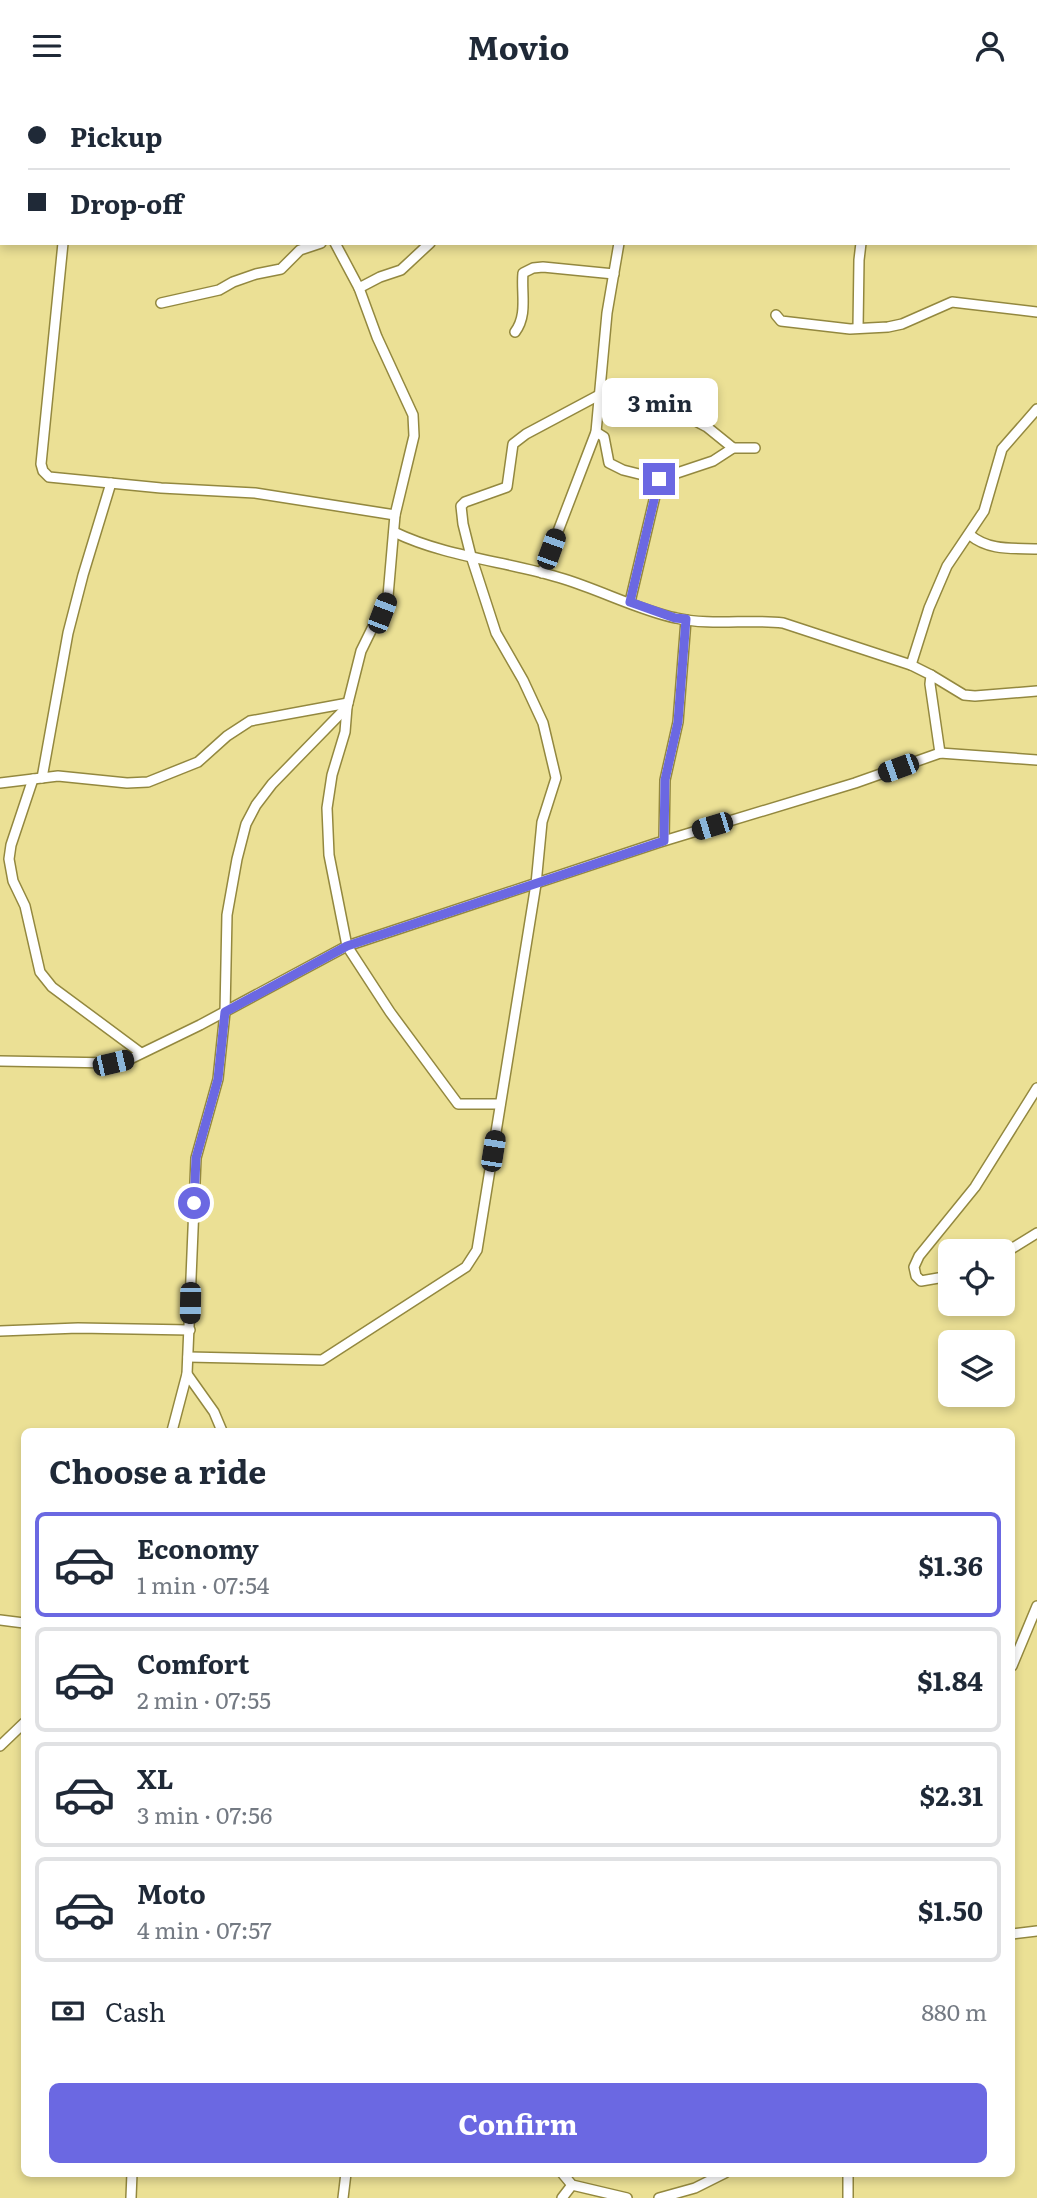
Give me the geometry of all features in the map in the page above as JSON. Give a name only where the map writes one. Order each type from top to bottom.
[{"type":"street","points":[[63,245],[41,464],[49,477],[255,493],[395,515]]},
{"type":"street","points":[[161,303],[212,292],[256,274],[281,269],[300,250],[315,245]]},
{"type":"street","points":[[336,245],[359,288],[377,337],[413,415],[414,436],[395,515],[388,596],[361,651],[347,705],[345,732],[332,775],[327,808],[329,855],[347,946],[397,1022],[458,1104],[500,1104]]},
{"type":"street","points":[[359,288],[401,270],[428,245]]},
{"type":"street","points":[[542,573],[596,432],[607,313],[619,245]]},
{"type":"street","points":[[858,328],[862,245]]},
{"type":"street","points":[[515,332],[524,316],[521,291],[523,273],[542,267],[614,274]]},
{"type":"street","points":[[776,315],[781,321],[858,328],[902,324],[952,302],[1037,312]]},
{"type":"street","points":[[188,1357],[322,1360],[466,1267],[477,1249],[536,884],[542,822],[556,772],[543,723],[523,680],[496,633],[471,557],[461,506],[465,502],[507,487],[513,444],[526,434],[601,394]]},
{"type":"street","points":[[911,665],[929,608],[947,566],[984,511],[1002,449],[1037,409]]},
{"type":"street","points":[[684,415],[707,427],[733,448]]},
{"type":"street","points":[[596,432],[604,437],[609,463],[623,470],[659,479],[713,461],[733,448],[755,449]]},
{"type":"street","points":[[630,602],[659,479]]},
{"type":"street","points":[[111,483],[68,633],[37,779],[11,845],[9,859],[13,881],[26,906],[40,972],[52,988],[141,1053]]},
{"type":"street","points":[[394,532],[429,547],[542,573],[675,618],[783,623],[911,665],[964,695],[1037,691]]},
{"type":"street","points":[[970,535],[980,544],[990,547],[1037,549]]},
{"type":"street","points":[[664,841],[665,780],[678,722],[686,619]]},
{"type":"street","points":[[932,675],[930,684],[940,753]]},
{"type":"street","points":[[0,783],[58,776],[127,783],[148,782],[198,762],[227,736],[250,721],[347,705]]},
{"type":"street","points":[[173,1428],[187,1374],[196,1158],[218,1079],[225,1012],[227,915],[237,859],[246,824],[256,805],[272,784],[347,705]]},
{"type":"street","points":[[0,1062],[113,1063],[141,1053],[225,1012],[347,946],[664,841],[855,783],[940,753],[1037,760]]},
{"type":"street","points":[[938,1278],[921,1281],[916,1276],[914,1267],[919,1256],[975,1187],[1037,1088]]},
{"type":"street","points":[[1015,1247],[1037,1233]]},
{"type":"street","points":[[0,1331],[78,1328],[190,1330]]},
{"type":"street","points":[[187,1374],[214,1412],[221,1428]]},
{"type":"street","points":[[1015,1659],[1037,1606]]},
{"type":"street","points":[[0,1620],[21,1623]]},
{"type":"street","points":[[0,1746],[21,1726]]},
{"type":"street","points":[[1015,1934],[1037,1931]]},
{"type":"street","points":[[131,2198],[132,2177]]},
{"type":"street","points":[[343,2198],[346,2177]]},
{"type":"street","points":[[565,2177],[572,2185],[627,2198]]},
{"type":"street","points":[[659,2198],[695,2188],[717,2177]]},
{"type":"street","points":[[848,2177],[848,2198]]},
{"type":"street","points":[[562,2198],[572,2185]]},
{"type":"route","points":[[194,1203],[196,1158],[218,1079],[225,1012],[347,946],[664,841],[663,799],[678,722],[686,619],[675,618],[630,602],[659,479]]}]
